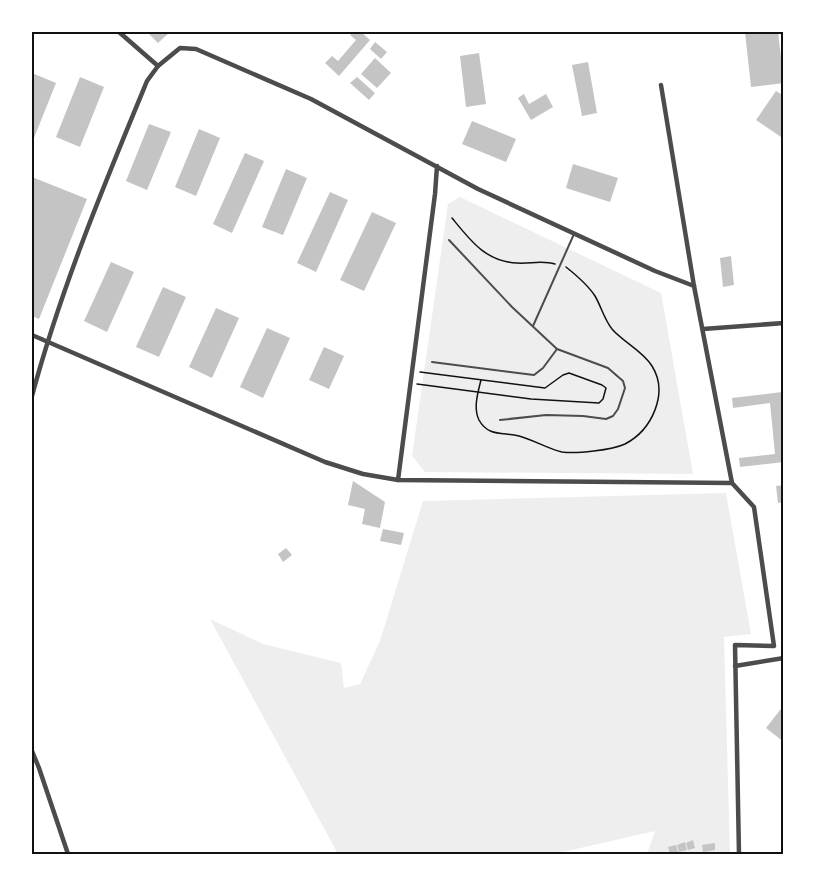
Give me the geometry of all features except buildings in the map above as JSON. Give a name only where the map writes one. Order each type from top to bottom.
[{"type":"street","points":[[119,32],[158,66]]},
{"type":"street","points":[[32,396],[46,342],[100,195],[147,81],[158,66],[180,48],[195,49],[311,99],[478,189],[655,271],[694,286]]},
{"type":"street","points":[[662,85],[694,286],[732,483],[754,507],[774,646],[735,645],[739,855]]},
{"type":"street","points":[[398,480],[437,166]]},
{"type":"street","points":[[703,329],[783,323]]},
{"type":"street","points":[[32,335],[325,462],[363,474],[398,480],[732,483]]},
{"type":"street","points":[[735,666],[783,658]]},
{"type":"street","points":[[32,751],[68,855]]},
{"type":"lane","points":[[533,326],[574,234]]},
{"type":"lane","points":[[449,240],[512,307],[557,349],[608,368],[623,381],[625,388],[618,409],[613,416],[599,419],[546,415],[500,420]]},
{"type":"lane","points":[[432,362],[534,375],[543,368],[557,349]]},
{"type":"path","points":[[411,382],[531,399],[599,402],[606,388],[569,373],[545,388],[412,371]]},
{"type":"shaded area","points":[[460,197],[661,293],[693,474],[425,472],[412,456],[448,204]]},
{"type":"shaded area","points":[[726,493],[751,634],[724,637],[730,854],[647,854],[655,831],[554,854],[338,854],[210,619],[263,644],[341,663],[344,688],[360,684],[380,641],[423,501]]}]
